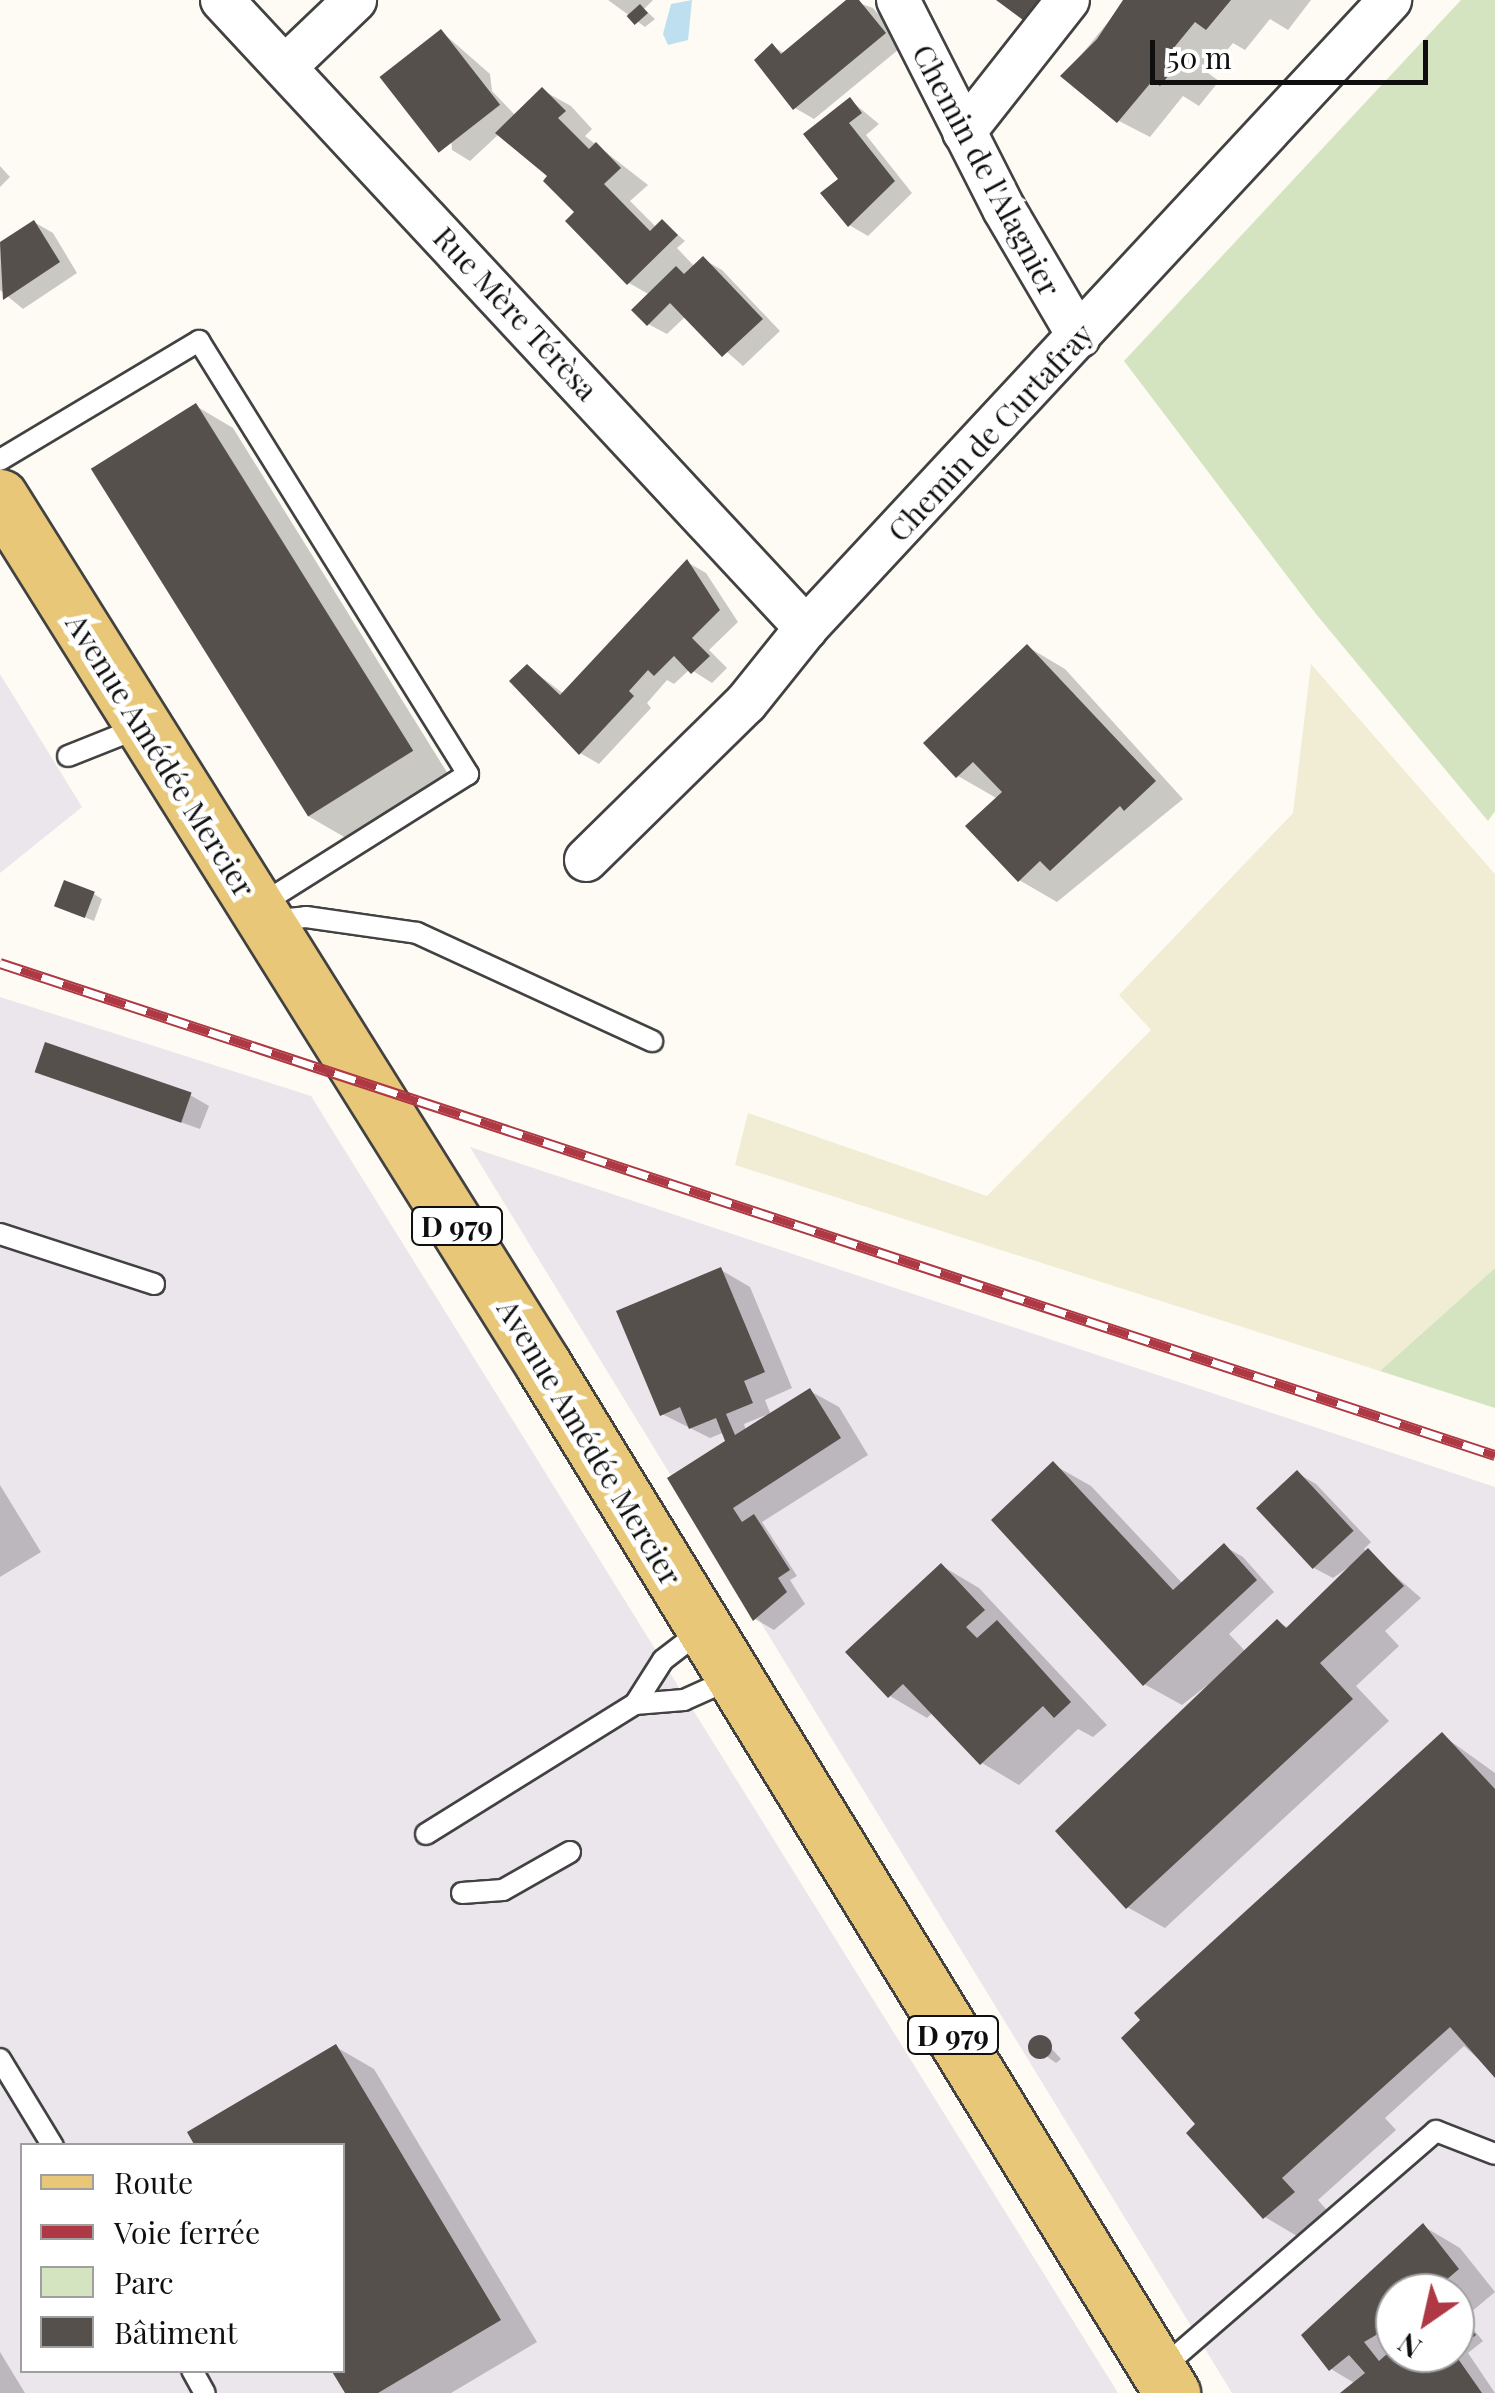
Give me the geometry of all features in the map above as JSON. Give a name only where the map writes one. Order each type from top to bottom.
[{"type":"main road","name":"Avenue Amédée Mercier","points":[[0,497],[704,1629],[1165,2382]]},
{"type":"street","name":"Rue Mère Térèsa","points":[[222,0],[806,628]]},
{"type":"street","points":[[285,67],[355,0]]},
{"type":"street","name":"Chemin de l'Alagnier","points":[[898,0],[964,132],[1079,338]]},
{"type":"street","points":[[964,132],[1068,0]]},
{"type":"street","name":"Chemin de Curtafray","points":[[586,860],[746,703],[806,628],[1390,0]]},
{"type":"lane","points":[[0,460],[199,341],[468,774],[261,914]]},
{"type":"lane","points":[[68,756],[143,726]]},
{"type":"lane","points":[[261,914],[417,933],[652,1042]]},
{"type":"lane","points":[[0,1234],[154,1284]]},
{"type":"lane","points":[[426,1834],[635,1704],[663,1660],[704,1629]]},
{"type":"lane","points":[[635,1704],[684,1700],[734,1678]]},
{"type":"lane","points":[[462,1892],[502,1890],[570,1852]]},
{"type":"lane","points":[[0,2059],[51,2143]]},
{"type":"lane","points":[[1165,2382],[1436,2131],[1495,2154]]},
{"type":"shaded area","points":[[1311,664],[1495,874],[1495,1268],[1380,1371],[735,1165],[748,1113],[987,1196],[1151,1030],[1119,995],[1293,813]]},
{"type":"shaded area","points":[[0,674],[82,807],[0,873]]},
{"type":"shaded area","points":[[0,997],[311,1096],[1118,2393],[0,2393]]},
{"type":"shaded area","points":[[470,1147],[1495,1487],[1495,2393],[1232,2393]]},
{"type":"green space","points":[[1461,0],[1495,0],[1495,811],[1488,821],[1316,614],[1124,361]]},
{"type":"green space","points":[[1495,1268],[1495,1408],[1380,1371]]},
{"type":"water","points":[[692,0],[688,40],[668,45],[663,34],[671,4]]},
{"type":"building","points":[[846,0],[859,0],[886,33],[793,110],[754,60],[772,43],[781,54]]},
{"type":"building","points":[[996,0],[1039,0],[1023,20]]},
{"type":"building","points":[[1123,0],[1231,0],[1206,30],[1195,22],[1172,50],[1183,58],[1160,86],[1153,80],[1117,123],[1060,76],[1097,39]]},
{"type":"building","points":[[640,4],[648,13],[635,25],[627,16]]},
{"type":"building","points":[[441,29],[500,105],[439,153],[380,77]]},
{"type":"building","points":[[542,87],[566,111],[558,118],[589,149],[596,142],[621,168],[604,184],[650,231],[662,219],[678,235],[627,285],[565,221],[574,212],[543,181],[547,176],[495,133]]},
{"type":"building","points":[[850,97],[862,113],[849,123],[895,181],[848,227],[820,193],[838,179],[803,134]]},
{"type":"building","points":[[34,220],[60,262],[3,300],[0,242]]},
{"type":"building","points":[[703,256],[763,319],[722,357],[670,303],[647,326],[631,310],[676,266],[684,274]]},
{"type":"building","points":[[196,403],[413,751],[308,816],[91,469]]},
{"type":"building","points":[[687,559],[720,610],[692,638],[710,656],[691,674],[674,656],[654,676],[648,670],[629,691],[634,696],[579,755],[509,681],[527,664],[560,695]]},
{"type":"building","points":[[1027,644],[1156,781],[1124,811],[1120,806],[1050,871],[1040,861],[1018,882],[965,826],[1002,792],[973,762],[956,778],[923,743]]},
{"type":"building","points":[[64,880],[95,892],[85,918],[54,906]]},
{"type":"building","points":[[45,1042],[192,1092],[181,1123],[35,1072]]},
{"type":"building","points":[[721,1267],[765,1372],[744,1381],[753,1403],[726,1414],[735,1435],[810,1388],[841,1438],[733,1508],[742,1522],[754,1514],[790,1570],[778,1578],[787,1592],[753,1621],[667,1478],[725,1441],[716,1418],[689,1429],[680,1407],[660,1416],[616,1311]]},
{"type":"building","points":[[1053,1461],[1173,1590],[1224,1543],[1257,1580],[1143,1686],[991,1520]]},
{"type":"building","points":[[1297,1470],[1354,1531],[1313,1569],[1256,1508]]},
{"type":"building","points":[[1368,1548],[1404,1586],[1320,1663],[1353,1699],[1126,1909],[1055,1831],[1277,1619],[1286,1628]]},
{"type":"building","points":[[941,1563],[985,1610],[966,1627],[977,1638],[997,1620],[1071,1702],[1054,1718],[1043,1706],[980,1765],[903,1684],[888,1698],[845,1652]]},
{"type":"building","points":[[1442,1732],[1495,1789],[1495,2078],[1450,2027],[1282,2178],[1295,2192],[1263,2219],[1186,2133],[1195,2124],[1121,2038],[1140,2020],[1134,2013]]},
{"type":"building","points":[[1040,2035],[1052,2047],[1040,2059],[1028,2047]]},
{"type":"building","points":[[336,2044],[501,2320],[378,2393],[345,2393],[333,2373],[345,2373],[345,2143],[193,2143],[187,2132]]},
{"type":"building","points":[[1423,2223],[1459,2269],[1454,2273],[1375,2273],[1375,2336],[1364,2342],[1375,2356],[1375,2373],[1468,2373],[1482,2393],[1340,2393],[1365,2373],[1349,2355],[1329,2371],[1301,2335]]},
{"type":"railway","points":[[0,963],[1495,1455]]}]
